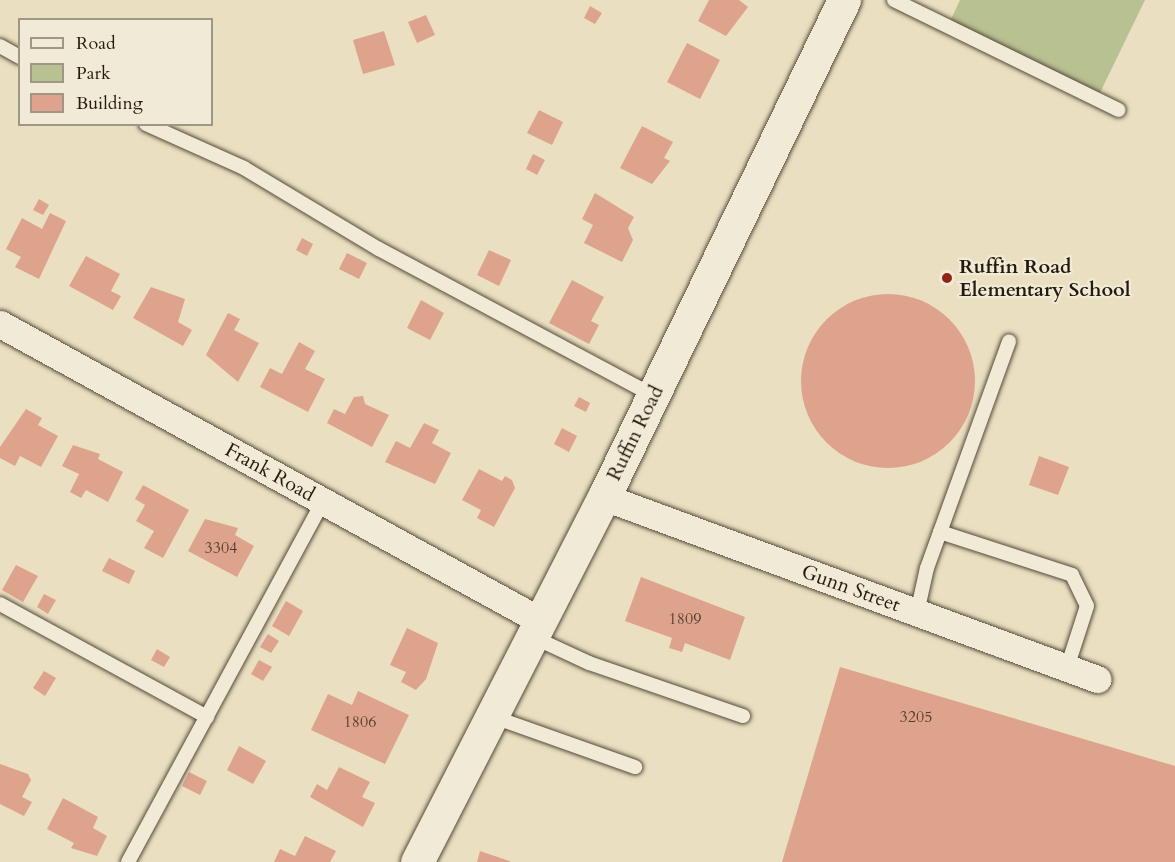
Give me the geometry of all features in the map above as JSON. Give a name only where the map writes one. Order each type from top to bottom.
[{"type":"street","name":"Ruffin Road","points":[[417,862],[604,497],[844,0]]},
{"type":"street","name":"Frank Road","points":[[0,324],[323,501],[535,628]]},
{"type":"street","name":"Gunn Street","points":[[604,497],[1097,679]]},
{"type":"lane","points":[[894,0],[1119,110]]},
{"type":"lane","points":[[0,46],[18,56]]},
{"type":"lane","points":[[150,126],[244,168],[379,249],[653,395]]},
{"type":"lane","points":[[917,613],[940,532],[1009,341]]},
{"type":"lane","points":[[128,862],[323,501]]},
{"type":"lane","points":[[940,532],[1072,575],[1087,606],[1067,668]]},
{"type":"lane","points":[[0,604],[207,717]]},
{"type":"lane","points":[[535,628],[589,663],[743,716]]},
{"type":"lane","points":[[491,716],[635,767]]},
{"type":"green space","points":[[960,0],[1145,0],[1095,103],[945,32]]},
{"type":"building","points":[[709,0],[739,0],[748,7],[726,36],[698,21]]},
{"type":"building","points":[[590,6],[602,13],[595,24],[584,18]]},
{"type":"building","points":[[426,15],[435,35],[417,43],[408,22]]},
{"type":"building","points":[[384,31],[395,65],[363,74],[353,40]]},
{"type":"building","points":[[687,43],[720,60],[700,99],[667,82]]},
{"type":"building","points":[[539,110],[563,122],[552,145],[527,133]]},
{"type":"building","points":[[642,126],[673,142],[664,158],[670,161],[652,184],[620,168]]},
{"type":"building","points":[[533,154],[545,160],[537,175],[526,169]]},
{"type":"building","points":[[595,193],[634,217],[628,228],[633,240],[622,262],[584,243],[593,225],[582,219]]},
{"type":"building","points":[[39,199],[49,205],[43,215],[33,210]]},
{"type":"building","points":[[50,213],[66,221],[39,279],[15,267],[21,257],[6,249],[22,218],[42,229]]},
{"type":"building","points":[[302,238],[313,244],[307,256],[296,250]]},
{"type":"building","points":[[489,250],[511,260],[499,286],[477,275]]},
{"type":"building","points":[[347,253],[367,263],[359,279],[339,269]]},
{"type":"building","points":[[86,256],[120,274],[111,291],[121,296],[113,310],[69,286]]},
{"type":"building","points":[[572,280],[604,297],[591,321],[599,325],[589,344],[549,323]]},
{"type":"building","points":[[151,287],[185,299],[178,322],[192,330],[183,346],[133,318]]},
{"type":"building","points":[[888,294],[905,295],[921,300],[950,319],[969,348],[974,364],[974,398],[969,414],[950,443],[921,462],[905,467],[888,468],[871,467],[855,462],[826,443],[807,414],[802,398],[801,381],[802,364],[807,348],[826,319],[855,300],[871,295]]},
{"type":"building","points":[[421,300],[444,313],[430,340],[407,328]]},
{"type":"building","points":[[228,313],[240,319],[234,330],[259,343],[238,382],[206,355]]},
{"type":"building","points":[[299,342],[315,351],[305,369],[325,379],[308,412],[260,387],[270,368],[282,374]]},
{"type":"building","points":[[363,396],[365,404],[389,415],[372,447],[327,423],[334,409],[345,414],[354,397]]},
{"type":"building","points":[[579,397],[590,403],[586,412],[574,406]]},
{"type":"building","points":[[26,409],[42,418],[38,425],[58,436],[41,467],[20,456],[15,466],[0,458],[0,447]]},
{"type":"building","points":[[424,423],[439,430],[432,443],[451,453],[435,484],[385,462],[396,441],[410,448]]},
{"type":"building","points":[[562,428],[577,436],[569,452],[554,444]]},
{"type":"building","points":[[73,445],[100,454],[98,459],[123,472],[108,502],[86,490],[81,498],[70,492],[79,474],[62,466]]},
{"type":"building","points":[[1039,456],[1069,467],[1058,495],[1029,485]]},
{"type":"building","points":[[479,469],[502,481],[505,476],[512,480],[515,488],[494,527],[477,518],[481,510],[462,500]]},
{"type":"building","points":[[143,485],[189,510],[163,558],[144,548],[154,531],[136,521],[145,505],[135,499]]},
{"type":"building","points":[[205,519],[238,528],[235,535],[254,546],[237,577],[188,551]]},
{"type":"building","points":[[109,558],[135,571],[129,584],[102,571]]},
{"type":"building","points":[[16,565],[38,576],[23,602],[2,590]]},
{"type":"building","points":[[641,577],[745,617],[730,660],[685,643],[682,652],[669,648],[672,638],[625,621]]},
{"type":"building","points":[[44,594],[56,600],[48,614],[37,607]]},
{"type":"building","points":[[286,601],[303,611],[289,636],[272,626]]},
{"type":"building","points":[[407,628],[438,643],[426,679],[416,690],[401,682],[406,672],[390,665]]},
{"type":"building","points":[[268,634],[279,641],[271,653],[260,647]]},
{"type":"building","points":[[157,649],[170,657],[164,667],[151,660]]},
{"type":"building","points":[[259,660],[272,667],[263,681],[251,674]]},
{"type":"building","points":[[840,667],[1175,766],[1175,862],[782,862]]},
{"type":"building","points":[[44,671],[56,678],[45,696],[33,688]]},
{"type":"building","points":[[358,691],[409,715],[385,764],[311,730],[328,694],[352,705]]},
{"type":"building","points":[[239,746],[266,761],[253,784],[227,770]]},
{"type":"building","points":[[0,764],[28,774],[31,780],[22,797],[32,802],[24,816],[0,804]]},
{"type":"building","points":[[339,767],[370,782],[362,797],[375,803],[363,827],[310,797],[317,784],[327,790]]},
{"type":"building","points":[[189,772],[207,781],[200,795],[182,786]]},
{"type":"building","points":[[63,798],[98,817],[93,828],[107,836],[97,856],[71,848],[74,843],[47,829]]},
{"type":"building","points":[[305,836],[336,851],[330,862],[274,862],[280,849],[295,856]]},
{"type":"building","points":[[480,851],[512,862],[477,862]]},
{"type":"place","name":"Ruffin Road Elementary School","points":[[947,278]]}]
